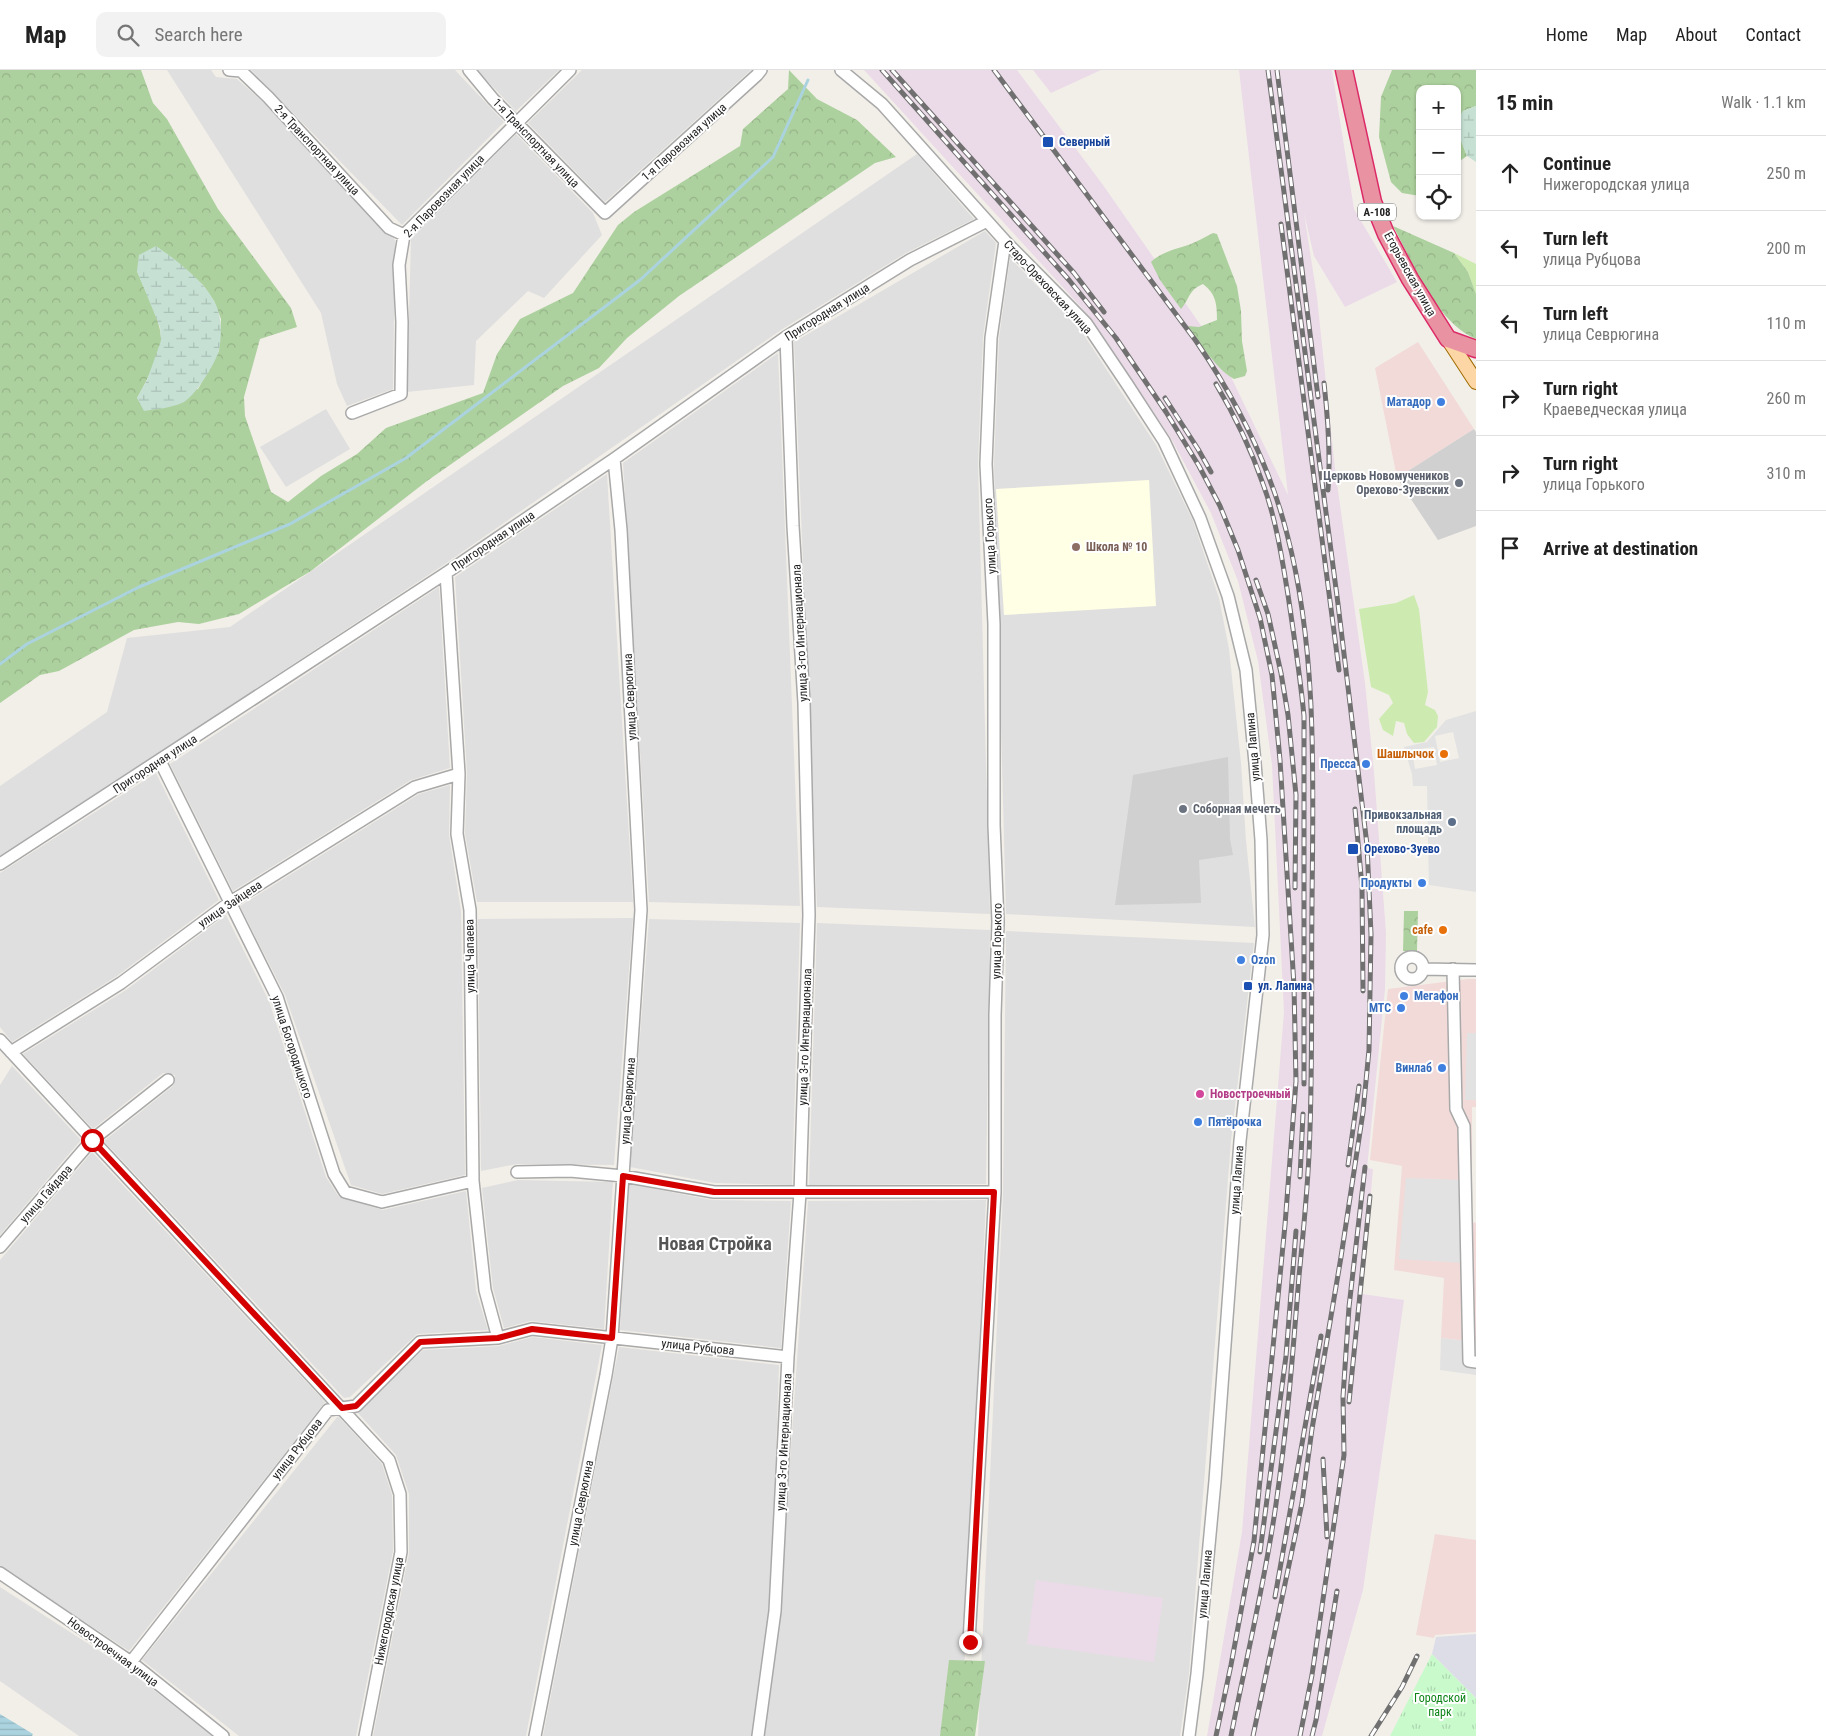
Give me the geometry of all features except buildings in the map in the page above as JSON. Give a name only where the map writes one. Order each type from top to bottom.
[{"type":"highway","name":"Егорьевская улица","points":[[1344,70],[1373,202],[1386,234],[1410,279],[1448,339]]},
{"type":"highway","points":[[1448,339],[1476,349]]},
{"type":"main road","name":"Егорьевская улица","points":[[1448,339],[1476,382]]},
{"type":"street","name":"2-я Транспортная улица","points":[[229,70],[241,71],[268,96],[389,228],[404,235]]},
{"type":"street","name":"1-я Транспортная улица","points":[[468,70],[493,99],[605,214]]},
{"type":"street","name":"2-я Паровозная улица","points":[[352,413],[401,394],[402,322],[399,265],[404,235],[570,70]]},
{"type":"street","name":"1-я Паровозная улица","points":[[605,214],[758,75],[761,70]]},
{"type":"street","name":"Старо-Ореховская улица","points":[[841,70],[882,104],[1004,241],[1086,323],[1164,441],[1200,518],[1228,596]]},
{"type":"street","name":"Пригородная улица","points":[[0,864],[446,573],[614,459],[786,338],[910,260],[988,221]]},
{"type":"street","name":"улица Горького","points":[[970,1642],[994,1192],[995,1015],[998,922],[994,825],[994,624],[986,464],[991,338],[1004,241]]},
{"type":"street","name":"улица 3-го Интернационала","points":[[758,1736],[774,1611],[788,1357],[800,1193],[809,915],[804,703],[793,526],[786,338]]},
{"type":"street","name":"улица Севрюгина","points":[[535,1736],[612,1338],[641,910],[621,530],[614,459]]},
{"type":"street","name":"улица Чапаева","points":[[446,573],[459,774],[457,834],[470,910],[473,1181],[484,1290],[498,1338]]},
{"type":"street","name":"улица Лапина","points":[[1188,1736],[1197,1674],[1215,1481],[1240,1141],[1263,935],[1261,840],[1256,763],[1246,670],[1228,596]]},
{"type":"street","name":"улица Богородицкого","points":[[160,761],[277,997],[334,1174],[345,1192],[382,1202],[473,1181]]},
{"type":"street","name":"улица Зайцева","points":[[11,1052],[121,983],[229,903],[415,787],[459,774]]},
{"type":"street","points":[[1423,969],[1476,970]]},
{"type":"street","points":[[1453,969],[1456,1109],[1464,1126],[1469,1361],[1476,1362]]},
{"type":"street","name":"Нижегородская улица","points":[[0,1040],[389,1460],[400,1494],[401,1552],[365,1736]]},
{"type":"street","name":"улица Гайдара","points":[[0,1248],[92,1140],[168,1080]]},
{"type":"street","points":[[517,1172],[570,1171],[623,1176],[714,1192],[994,1192]]},
{"type":"street","name":"улица Рубцова","points":[[131,1662],[328,1410],[356,1406],[420,1342],[498,1338],[532,1329],[788,1357]]},
{"type":"street","name":"Новостроечная улица","points":[[0,1573],[131,1662],[223,1736]]},
{"type":"shaded area","points":[[167,70],[211,70],[216,77],[237,79],[263,102],[395,240],[393,389],[347,406],[337,384],[321,313]]},
{"type":"shaded area","points":[[251,70],[455,70],[504,122],[402,225]]},
{"type":"shaded area","points":[[477,70],[559,70],[516,111]]},
{"type":"shaded area","points":[[582,70],[751,70],[605,202],[528,123]]},
{"type":"shaded area","points":[[864,70],[1017,70],[1103,185],[1218,350],[1288,495],[1239,70],[1332,70],[1354,209],[1397,282],[1345,307],[1314,256],[1304,213],[1317,297],[1335,469],[1365,683],[1374,772],[1386,933],[1385,989],[1367,1168],[1373,1169],[1362,1294],[1404,1300],[1363,1590],[1322,1736],[1207,1736],[1242,1532],[1284,1012],[1272,765],[1258,661],[1238,581],[1211,513],[1172,440],[1091,318]]},
{"type":"shaded area","points":[[1033,70],[1101,70],[1051,93]]},
{"type":"shaded area","points":[[516,134],[593,213],[602,235],[544,298],[528,291],[476,341],[474,385],[407,392],[411,239]]},
{"type":"shaded area","points":[[917,154],[974,219],[906,253],[781,330],[442,566],[0,857],[0,786],[107,712],[127,638],[230,627]]},
{"type":"shaded area","points":[[985,231],[996,243],[983,337],[978,464],[990,914],[817,907],[794,342]]},
{"type":"shaded area","points":[[1010,258],[1080,329],[1156,445],[1193,521],[1219,598],[1229,649],[1255,927],[1006,914],[994,464],[999,338]]},
{"type":"shaded area","points":[[1418,342],[1474,429],[1397,478],[1375,368]]},
{"type":"shaded area","points":[[778,353],[800,906],[649,902],[623,463]]},
{"type":"shaded area","points":[[326,409],[350,449],[286,487],[260,447]]},
{"type":"shaded area","points":[[1474,429],[1476,432],[1476,526],[1438,540],[1397,478]]},
{"type":"shaded area","points":[[607,474],[633,902],[477,902],[465,834],[467,773],[455,577]]},
{"type":"shaded area","name":"Школа № 10","points":[[1149,480],[1156,606],[1004,615],[996,489]]},
{"type":"shaded area","points":[[439,587],[450,768],[411,780],[233,891],[170,764]]},
{"type":"shaded area","name":"Привокзальная площадь","points":[[1476,711],[1476,892],[1429,885],[1427,786],[1413,786],[1412,774],[1404,747],[1427,742],[1446,720]],"holes":[[[1453,732],[1459,758],[1440,762],[1435,736]],[[1434,747],[1437,765],[1415,769],[1412,750]]]},
{"type":"shaded area","points":[[1228,757],[1230,839],[1233,855],[1199,860],[1201,903],[1115,905],[1133,775]]},
{"type":"shaded area","points":[[156,773],[219,900],[117,976],[12,1042],[0,1027],[0,873]]},
{"type":"shaded area","points":[[450,785],[449,835],[461,911],[465,1175],[382,1194],[351,1185],[285,995],[240,906],[419,794]]},
{"type":"shaded area","points":[[226,915],[269,1001],[326,1177],[339,1197],[383,1210],[466,1191],[476,1291],[488,1330],[417,1334],[350,1397],[344,1398],[104,1141],[173,1086],[175,1075],[163,1073],[93,1129],[23,1054],[126,990]]},
{"type":"shaded area","points":[[633,918],[614,1165],[517,1164],[481,1171],[478,919]]},
{"type":"shaded area","points":[[649,919],[800,923],[792,1185],[715,1183],[630,1167]]},
{"type":"shaded area","points":[[817,923],[990,930],[986,1184],[809,1185]]},
{"type":"shaded area","points":[[1006,931],[1254,943],[1231,1141],[1189,1673],[1180,1736],[978,1736],[1003,1193]]},
{"type":"shaded area","points":[[1476,979],[1476,1107],[1472,1107],[1472,1222],[1476,1223],[1476,1342],[1441,1338],[1444,1278],[1394,1270],[1402,1166],[1370,1160],[1388,989]]},
{"type":"shaded area","points":[[1467,1033],[1476,1033],[1476,1100],[1465,1100]]},
{"type":"shaded area","points":[[12,1066],[81,1140],[0,1235],[0,1085]]},
{"type":"shaded area","points":[[92,1152],[325,1402],[129,1651],[0,1566],[0,1260]]},
{"type":"shaded area","points":[[1406,1178],[1464,1180],[1465,1263],[1399,1259]]},
{"type":"shaded area","points":[[518,1180],[613,1182],[604,1329],[531,1321],[504,1328],[493,1288],[482,1188]]},
{"type":"shaded area","points":[[629,1184],[712,1200],[791,1201],[781,1348],[620,1330]]},
{"type":"shaded area","points":[[986,1200],[961,1736],[762,1736],[780,1606],[808,1201]]},
{"type":"shaded area","points":[[533,1337],[602,1345],[526,1736],[373,1736],[409,1553],[409,1494],[396,1455],[357,1412],[423,1350],[499,1346]]},
{"type":"shaded area","points":[[1441,1338],[1476,1342],[1476,1375],[1440,1370]]},
{"type":"shaded area","points":[[619,1347],[779,1365],[771,1605],[755,1736],[543,1736]]},
{"type":"shaded area","points":[[338,1416],[382,1464],[392,1495],[393,1551],[356,1736],[239,1736],[142,1660]]},
{"type":"shaded area","points":[[1435,1534],[1476,1540],[1476,1632],[1435,1635],[1434,1638],[1416,1635]]},
{"type":"shaded area","points":[[1036,1580],[1163,1598],[1154,1662],[1027,1644]]},
{"type":"shaded area","points":[[0,1587],[126,1668],[212,1736],[79,1736],[0,1681]]},
{"type":"shaded area","points":[[1476,1634],[1476,1698],[1432,1654],[1436,1637]]},
{"type":"green space","points":[[0,70],[141,70],[153,103],[167,119],[218,209],[291,308],[297,327],[260,339],[244,397],[245,416],[271,492],[288,502],[321,476],[357,454],[386,428],[483,393],[497,354],[520,319],[573,293],[618,225],[634,212],[740,146],[743,129],[788,89],[789,70],[817,99],[857,120],[896,157],[875,163],[679,296],[627,338],[599,368],[563,386],[427,481],[311,571],[239,614],[199,624],[178,622],[134,630],[59,671],[40,675],[0,703]],"holes":[[[167,254],[203,285],[214,301],[221,319],[219,351],[198,389],[137,398],[158,354],[161,341],[156,316],[137,271]]]},
{"type":"green space","points":[[1392,70],[1476,70],[1476,106],[1463,111],[1461,115],[1461,85],[1416,85],[1416,195],[1402,193],[1391,182],[1379,137],[1381,97]]},
{"type":"green space","points":[[1476,106],[1476,162],[1467,156],[1461,140],[1461,115],[1463,111]]},
{"type":"green space","points":[[1461,140],[1467,156],[1461,160]]},
{"type":"green space","points":[[1393,226],[1454,253],[1468,272],[1476,294],[1476,339],[1462,331],[1437,306]]},
{"type":"green space","points":[[1213,233],[1217,234],[1237,286],[1241,311],[1242,341],[1247,371],[1245,376],[1234,379],[1221,369],[1188,326],[1199,327],[1217,320],[1216,304],[1211,292],[1203,284],[1198,286],[1181,309],[1160,280],[1151,262],[1164,253],[1191,244]]},
{"type":"green space","points":[[156,246],[188,271],[209,293],[219,312],[221,338],[214,363],[204,380],[187,400],[173,406],[144,411],[137,398],[147,380],[161,341],[160,327],[137,271],[139,255]]},
{"type":"green space","points":[[1454,253],[1476,264],[1476,294],[1468,272]]},
{"type":"green space","points":[[1414,595],[1419,609],[1428,692],[1425,705],[1435,710],[1438,716],[1437,727],[1424,742],[1414,743],[1407,734],[1404,723],[1396,721],[1393,736],[1383,730],[1379,719],[1393,703],[1389,695],[1371,687],[1359,609],[1396,603]]},
{"type":"green space","points":[[1404,911],[1418,911],[1417,951],[1403,951]]},
{"type":"green space","name":"Городской парк","points":[[1432,1654],[1476,1698],[1476,1736],[1390,1736]]},
{"type":"green space","points":[[949,1660],[985,1661],[975,1736],[940,1736]]},
{"type":"water","points":[[0,1714],[33,1734],[32,1736],[0,1736]]},
{"type":"waterway","points":[[0,664],[27,644],[139,587],[290,524],[406,458],[640,280],[773,157],[808,80]]},
{"type":"railway","points":[[882,70],[1069,280],[1116,338],[1166,412],[1199,466],[1220,506],[1238,550],[1260,618],[1272,675],[1280,760],[1294,986],[1296,1081],[1285,1225],[1254,1541],[1216,1736]]},
{"type":"railway","points":[[892,70],[1074,273],[1104,312]]},
{"type":"railway","points":[[994,70],[1196,341],[1225,386],[1250,433],[1280,508],[1297,579],[1304,625],[1309,671],[1313,765],[1310,1124],[1305,1216],[1289,1390],[1272,1533],[1231,1736]]},
{"type":"railway","points":[[1253,1736],[1302,1503],[1312,1429],[1363,1112],[1369,1050],[1371,934],[1367,845],[1338,604],[1268,70]]},
{"type":"railway","points":[[1277,70],[1318,397]]},
{"type":"railway","points":[[1281,224],[1339,670]]},
{"type":"railway","points":[[1324,383],[1329,436],[1328,490]]},
{"type":"railway","points":[[1216,384],[1248,445],[1268,497],[1278,539],[1299,670],[1304,716],[1304,1084]]},
{"type":"railway","points":[[1165,398],[1211,472]]},
{"type":"railway","points":[[1256,580],[1268,614],[1288,715],[1296,795],[1295,888]]},
{"type":"railway","points":[[1355,809],[1362,887],[1363,991]]},
{"type":"railway","points":[[1348,1165],[1359,1086]]},
{"type":"railway","points":[[1300,1177],[1303,1114]]},
{"type":"railway","points":[[1300,1736],[1312,1675],[1344,1455],[1343,1397],[1349,1307],[1365,1167]]},
{"type":"railway","points":[[1349,1402],[1370,1196]]},
{"type":"railway","points":[[1260,1552],[1286,1356],[1296,1231]]},
{"type":"railway","points":[[1275,1597],[1321,1336]]},
{"type":"railway","points":[[1323,1459],[1327,1537]]},
{"type":"railway","points":[[1312,1736],[1337,1591]]},
{"type":"railway","points":[[1371,1736],[1402,1687],[1417,1656]]},
{"type":"place","name":"Северный","points":[[1048,142]]},
{"type":"place","name":"Матадор","points":[[1441,402]]},
{"type":"place","name":"Церковь Новомучеников Орехово-Зуевских","points":[[1459,483]]},
{"type":"place","name":"Школа № 10","points":[[1076,547]]},
{"type":"place","name":"Шашлычок","points":[[1444,754]]},
{"type":"place","name":"Пресса","points":[[1366,764]]},
{"type":"place","name":"Соборная мечеть","points":[[1183,809]]},
{"type":"place","name":"Привокзальная площадь","points":[[1452,822]]},
{"type":"place","name":"Орехово-Зуево","points":[[1353,849]]},
{"type":"place","name":"Продукты","points":[[1422,883]]},
{"type":"place","name":"cafe","points":[[1443,930]]},
{"type":"place","name":"Ozon","points":[[1241,960]]},
{"type":"place","name":"ул. Лапина","points":[[1248,986]]},
{"type":"place","name":"Мегафон","points":[[1404,996]]},
{"type":"place","name":"МТС","points":[[1401,1008]]},
{"type":"place","name":"Винлаб","points":[[1442,1068]]},
{"type":"place","name":"Новостроечный","points":[[1200,1094]]},
{"type":"place","name":"Пятёрочка","points":[[1198,1122]]},
{"type":"district","name":"Новая Стройка","points":[[715,1244]]},
{"type":"route","points":[[92,1140],[342,1408],[356,1406],[420,1342],[498,1338],[532,1329],[612,1338],[623,1176],[714,1192],[994,1192],[970,1642]]}]
